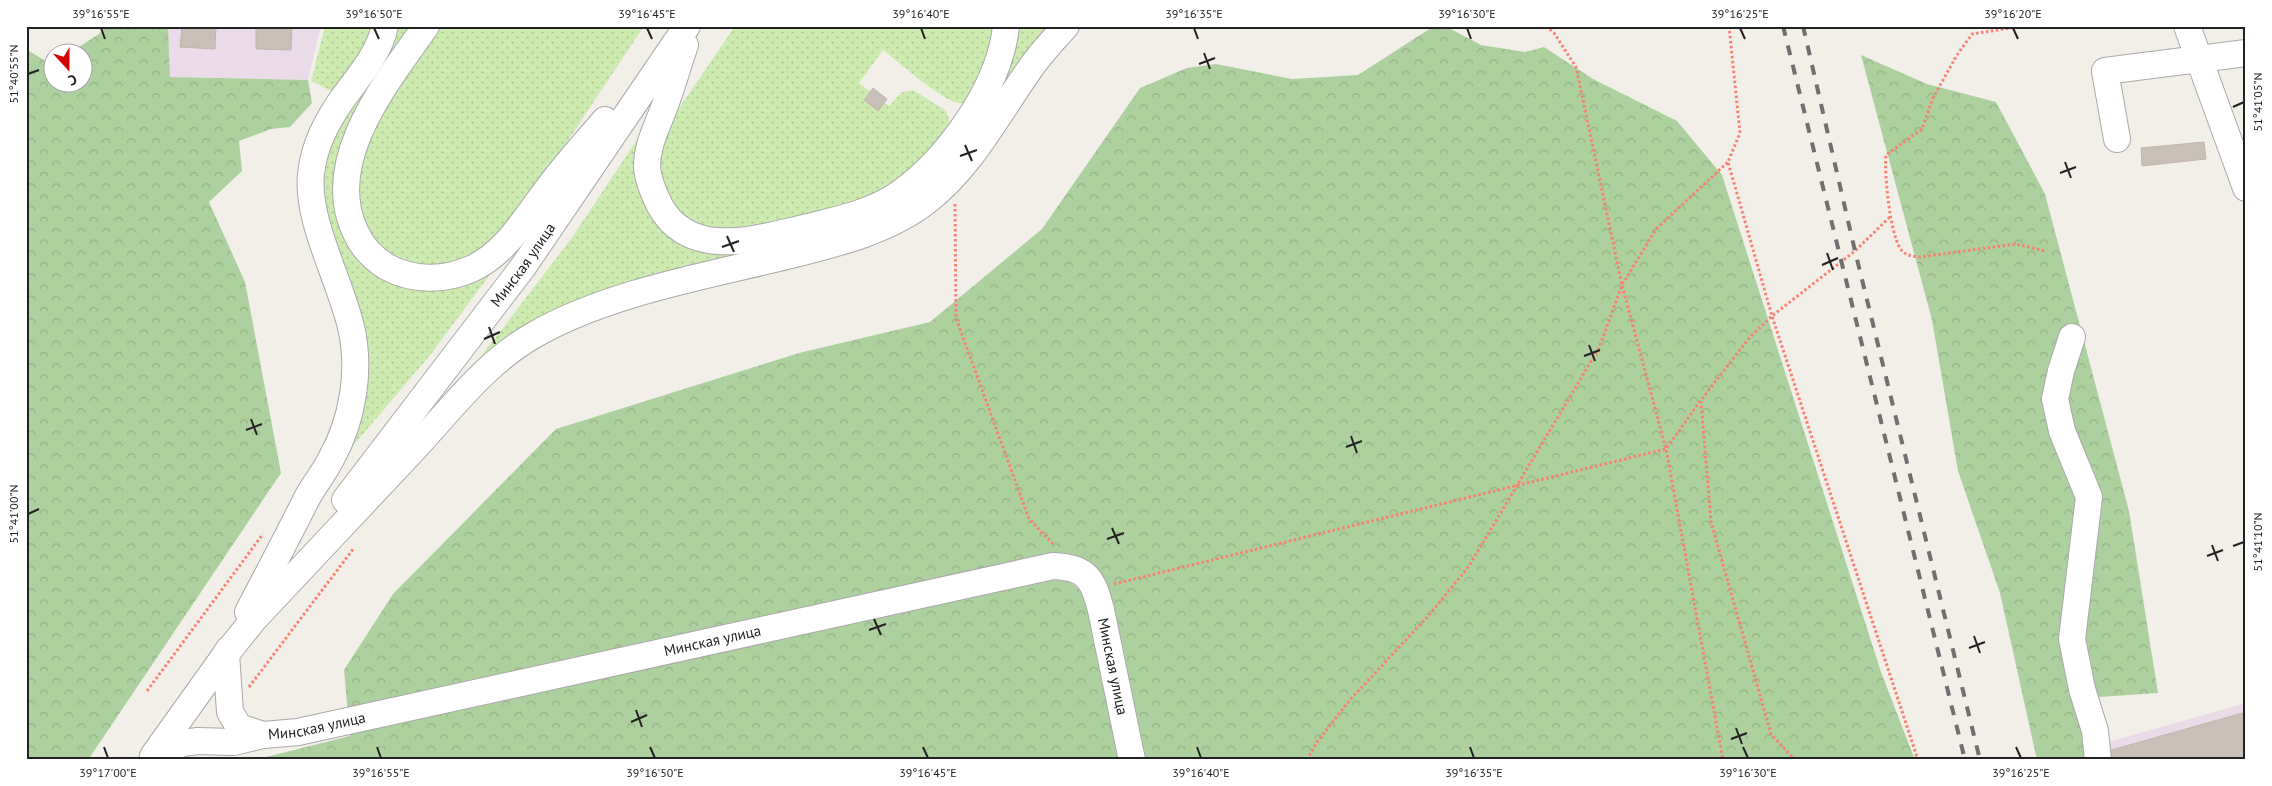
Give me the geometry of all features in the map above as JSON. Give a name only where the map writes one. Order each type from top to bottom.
[{"type":"street","points":[[263,735],[240,727],[230,712],[226,654],[310,494],[332,458],[352,405],[354,382],[351,329],[317,224],[312,202],[311,176],[314,154],[323,130],[362,74],[379,44],[385,26]]},
{"type":"street","points":[[426,26],[380,94],[362,127],[351,153],[345,178],[346,200],[351,222],[362,246],[378,262],[398,273],[421,278],[444,278],[472,269],[498,251],[549,186],[686,26]]},
{"type":"street","name":"Минская улица","points":[[151,760],[226,654],[523,267],[686,26]]},
{"type":"street","points":[[691,26],[662,113],[650,141],[647,168],[653,192],[666,217],[685,233],[715,242],[737,242],[826,222],[879,205],[900,193],[930,167],[957,136],[986,91],[1004,47],[1006,26]]},
{"type":"street","points":[[257,616],[416,446],[466,389],[517,346],[550,326],[619,300],[815,249],[880,229],[905,216],[927,201],[964,163],[1034,64],[1066,26]]},
{"type":"street","points":[[2186,26],[2246,188]]},
{"type":"street","points":[[2117,139],[2105,72],[2246,53]]},
{"type":"street","points":[[2072,336],[2061,371],[2055,399],[2062,431],[2089,497],[2072,639],[2082,689],[2095,731],[2098,760]]},
{"type":"street","name":"Минская улица","points":[[151,760],[182,743],[198,741],[234,742],[263,735],[298,732],[1053,566],[1069,567],[1081,572],[1089,578],[1095,588],[1102,610],[1132,760]]},
{"type":"path","points":[[1546,26],[1554,33],[1576,67],[1622,284],[1666,449],[1723,760]]},
{"type":"path","points":[[1307,760],[1317,742],[1349,702],[1430,614],[1469,566],[1599,348],[1622,284],[1656,229],[1728,162],[1740,133],[1728,26]]},
{"type":"path","points":[[2023,26],[1972,34],[1957,55],[1933,98],[1922,130],[1886,155],[1885,171],[1891,216],[1899,248],[1908,256],[1920,257],[2016,244],[2045,252]]},
{"type":"path","points":[[1728,162],[1772,316],[1918,760]]},
{"type":"path","points":[[948,208],[960,197]]},
{"type":"path","points":[[955,202],[956,318],[1028,519]]},
{"type":"path","points":[[1095,588],[1666,449],[1750,337],[1772,316],[1855,251],[1891,216]]},
{"type":"path","points":[[1701,400],[1711,522],[1771,734],[1795,760]]},
{"type":"path","points":[[147,691],[268,527]]},
{"type":"path","points":[[248,689],[359,540]]},
{"type":"shaded area","points":[[168,26],[321,26],[308,80],[170,77]]},
{"type":"shaded area","points":[[2246,703],[2246,760],[2076,751]]},
{"type":"green space","points":[[106,26],[168,26],[170,77],[308,80],[312,103],[290,127],[271,129],[239,141],[242,171],[209,202],[245,282],[281,473],[88,760],[26,760],[26,49],[42,59],[42,92],[92,92],[92,42],[87,42],[99,34]]},
{"type":"green space","points":[[325,26],[377,26],[336,93],[311,81]]},
{"type":"green space","points":[[395,26],[416,26],[350,130],[366,266],[497,265],[431,354],[341,460],[354,432],[324,219],[323,158]]},
{"type":"green space","points":[[440,26],[644,26],[533,193],[480,253],[438,270],[389,258],[361,220],[358,166],[378,118]]},
{"type":"green space","points":[[735,26],[997,26],[997,31],[969,100],[964,103],[958,103],[941,95],[883,50],[859,83],[889,106],[902,92],[913,90],[945,110],[949,119],[948,128],[912,171],[862,202],[733,233],[691,225],[664,195],[659,162],[667,126]]},
{"type":"green space","points":[[1016,26],[1055,26],[956,164],[931,190],[917,201],[871,225],[662,277],[601,296],[572,307],[544,321],[502,348],[479,367],[475,364],[571,239],[640,135],[643,137],[639,153],[639,168],[646,200],[655,218],[661,225],[684,243],[703,249],[723,250],[781,242],[815,234],[879,214],[920,193],[933,181],[961,148],[986,111],[1013,53]]},
{"type":"green space","points":[[1434,26],[1445,26],[1481,45],[1525,52],[1544,47],[1593,79],[1677,121],[1722,175],[1881,672],[1915,760],[1137,760],[1105,604],[1050,556],[1023,558],[1030,577],[1059,578],[1071,583],[1084,593],[1127,760],[254,760],[350,736],[344,670],[393,594],[556,429],[799,353],[930,322],[1042,229],[1140,88],[1187,68],[1216,64],[1292,79],[1358,75]]},
{"type":"green space","points":[[1861,55],[1927,84],[1996,102],[2045,194],[2129,511],[2158,693],[2099,697],[2101,760],[2037,760],[2000,593],[1958,471],[1932,320]]},
{"type":"building","points":[[182,26],[216,26],[215,49],[180,47]]},
{"type":"building","points":[[256,26],[292,26],[291,50],[256,49]]},
{"type":"building","points":[[873,88],[887,99],[878,111],[864,100]]},
{"type":"building","points":[[2204,142],[2206,159],[2142,166],[2141,148]]},
{"type":"building","points":[[2246,712],[2246,760],[2110,760],[2108,751]]},
{"type":"railway","points":[[1783,26],[1965,760]]},
{"type":"railway","points":[[1803,26],[1855,251],[1980,760]]}]
